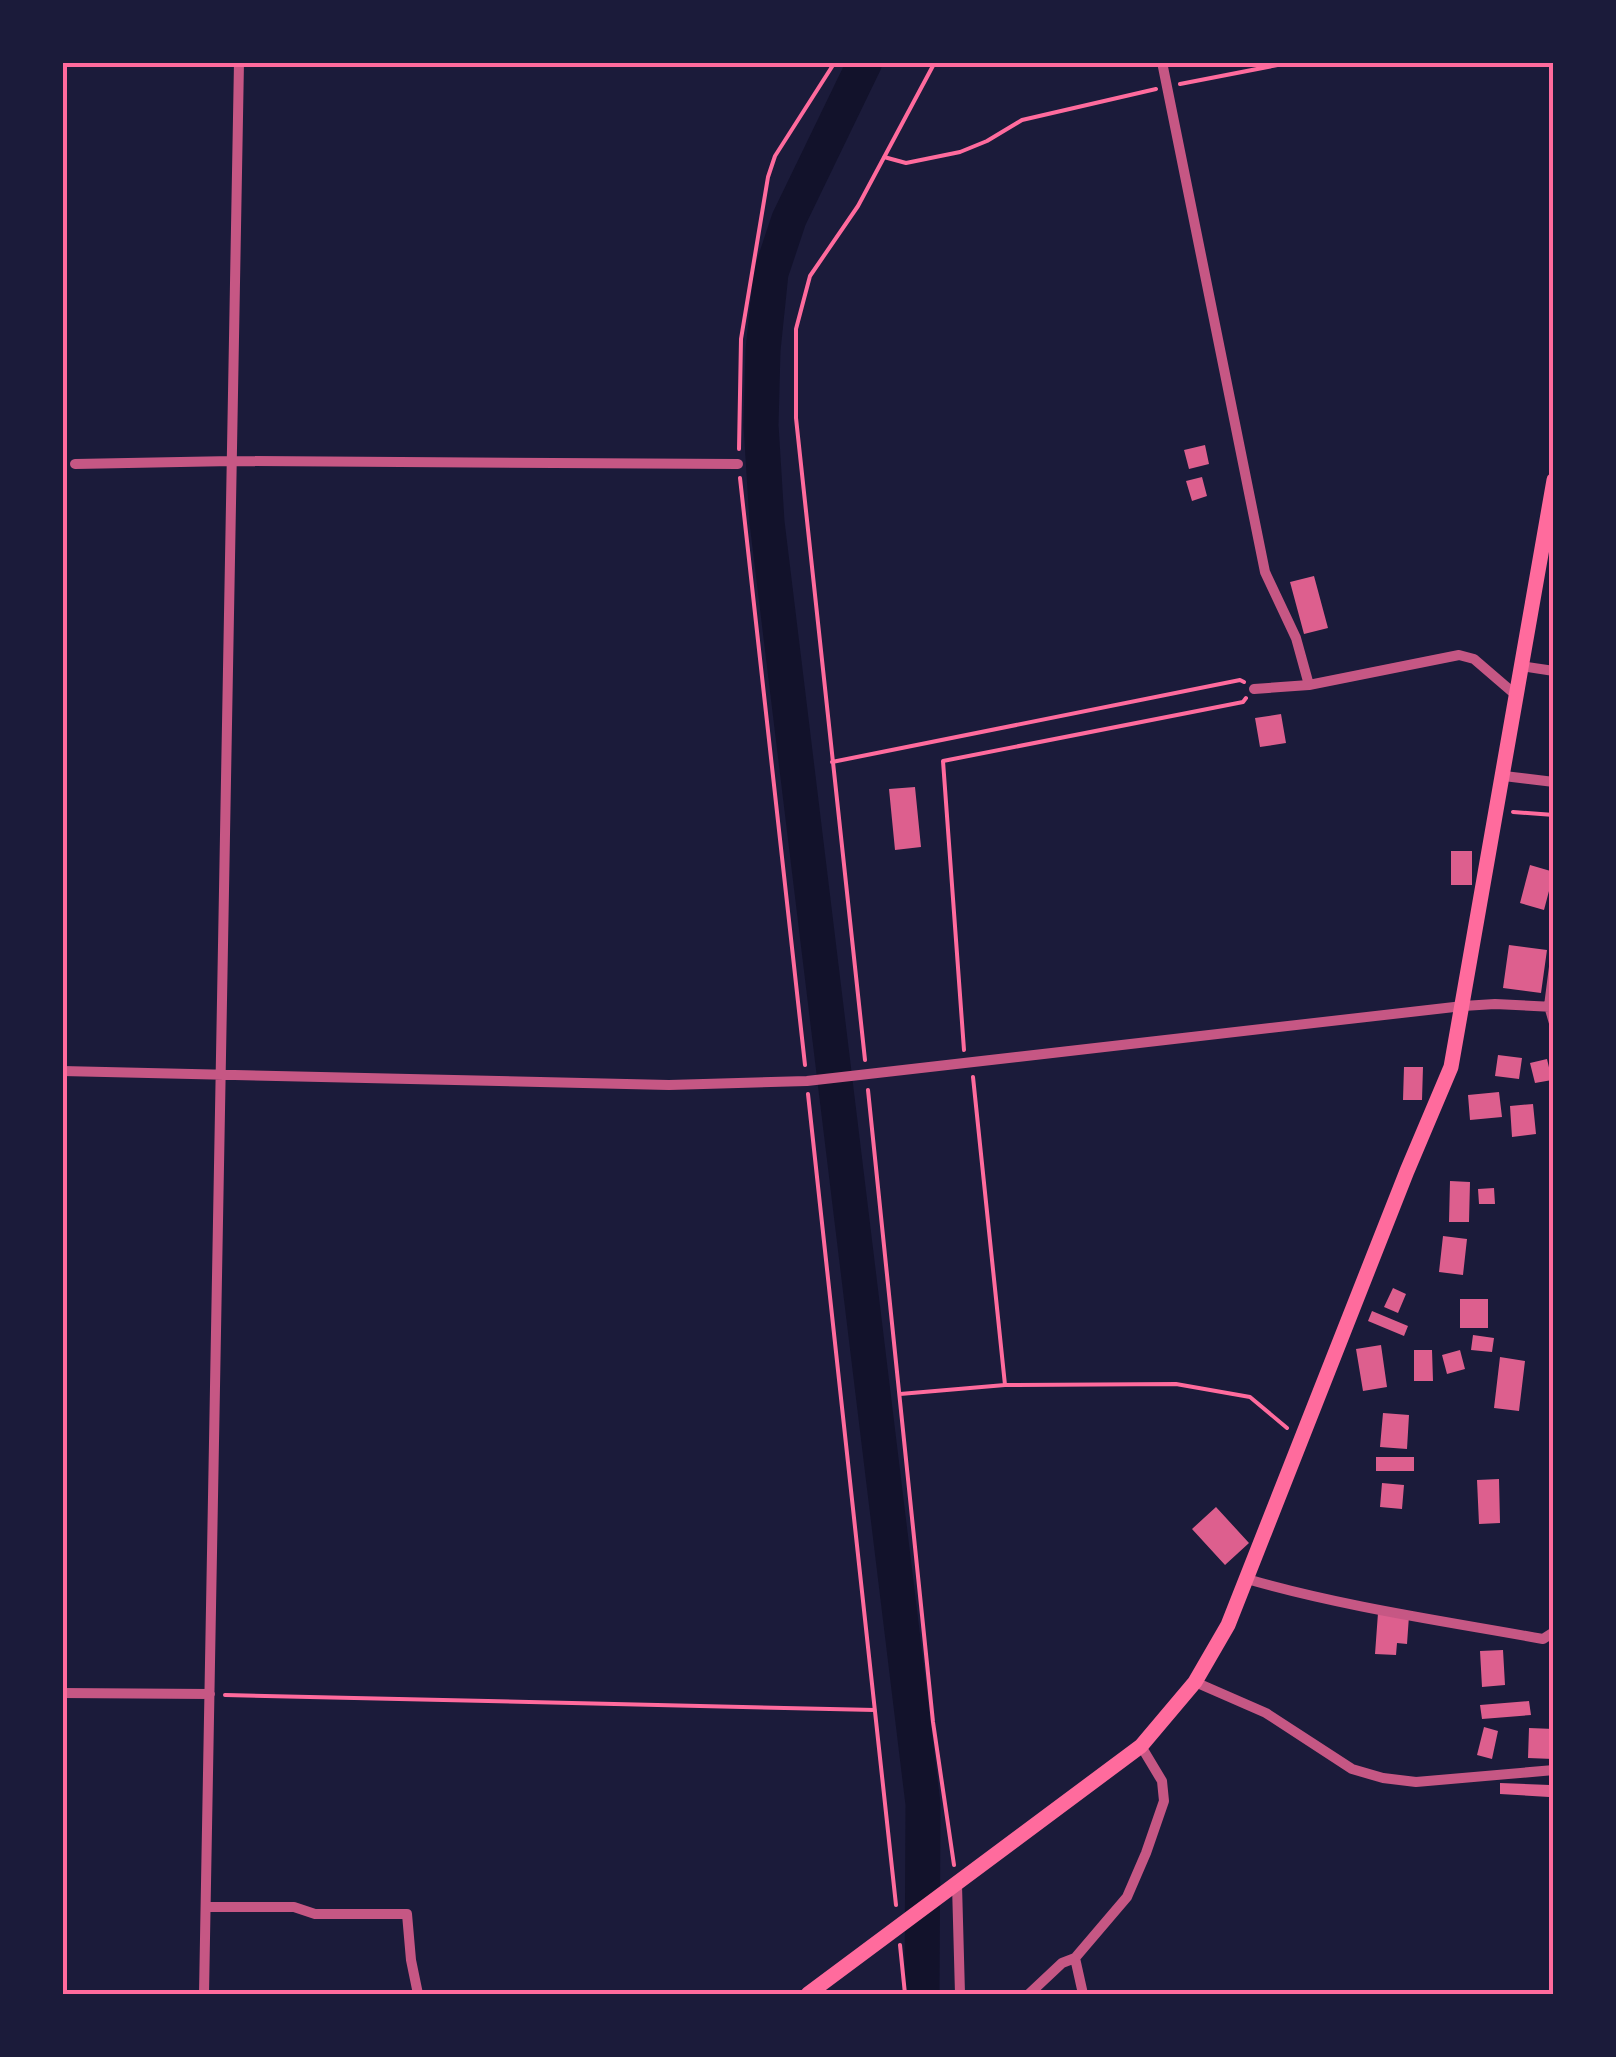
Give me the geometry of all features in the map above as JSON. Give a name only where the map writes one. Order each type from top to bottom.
[{"type":"main road","points":[[808,1994],[1141,1746],[1195,1682],[1228,1625],[1451,1068],[1554,480]]},
{"type":"street","points":[[204,1994],[238,62]]},
{"type":"street","points":[[1162,62],[1266,572],[1296,638],[1310,685]]},
{"type":"street","points":[[75,464],[233,461],[738,464]]},
{"type":"street","points":[[1254,688],[1310,685],[1460,655],[1474,659],[1518,696]]},
{"type":"street","points":[[1522,666],[1554,671]]},
{"type":"street","points":[[1504,776],[1554,782]]},
{"type":"street","points":[[1554,967],[1554,1023]]},
{"type":"street","points":[[62,1071],[669,1084],[806,1080],[1463,1006],[1551,1007]]},
{"type":"street","points":[[1248,1579],[1315,1598],[1458,1624],[1543,1638],[1554,1632]]},
{"type":"street","points":[[1195,1682],[1266,1713],[1352,1769],[1383,1778],[1416,1782],[1554,1770]]},
{"type":"street","points":[[62,1693],[210,1694]]},
{"type":"street","points":[[1028,1994],[1062,1963],[1075,1958],[1126,1897],[1164,1801],[1162,1781],[1141,1746]]},
{"type":"street","points":[[957,1885],[960,1994]]},
{"type":"street","points":[[206,1908],[294,1907],[314,1914],[407,1914],[410,1960],[418,1994]]},
{"type":"street","points":[[1075,1958],[1083,1994]]},
{"type":"path","points":[[834,62],[776,156],[768,177],[740,339],[738,464],[905,1994]]},
{"type":"path","points":[[935,62],[858,206],[810,276],[796,328],[796,418],[933,1722],[957,1885]]},
{"type":"path","points":[[884,158],[906,163],[960,152],[987,142],[1022,120],[1293,62]]},
{"type":"path","points":[[832,762],[1240,680],[1254,688],[1243,702],[943,761],[968,1064],[1005,1385]]},
{"type":"path","points":[[1497,810],[1554,816]]},
{"type":"path","points":[[900,1394],[1005,1385],[1176,1384],[1250,1397],[1290,1430],[1298,1450]]},
{"type":"path","points":[[210,1694],[876,1710]]},
{"type":"building","points":[[1205,445],[1209,464],[1189,469],[1184,450]]},
{"type":"building","points":[[1202,477],[1207,496],[1192,501],[1186,481]]},
{"type":"building","points":[[1314,576],[1328,628],[1304,634],[1290,582]]},
{"type":"building","points":[[1281,714],[1286,743],[1260,747],[1255,718]]},
{"type":"building","points":[[915,787],[921,847],[895,850],[889,789]]},
{"type":"building","points":[[1451,851],[1472,851],[1472,885],[1451,885]]},
{"type":"building","points":[[1530,865],[1554,872],[1544,910],[1520,903]]},
{"type":"building","points":[[1509,945],[1547,950],[1541,993],[1503,988]]},
{"type":"building","points":[[1498,1055],[1522,1058],[1519,1079],[1495,1076]]},
{"type":"building","points":[[1547,1059],[1552,1080],[1535,1083],[1530,1063]]},
{"type":"building","points":[[1404,1067],[1423,1067],[1422,1100],[1403,1100]]},
{"type":"building","points":[[1499,1092],[1502,1117],[1470,1120],[1468,1095]]},
{"type":"building","points":[[1533,1104],[1536,1134],[1512,1137],[1510,1106]]},
{"type":"building","points":[[1450,1181],[1470,1182],[1469,1222],[1449,1222]]},
{"type":"building","points":[[1494,1188],[1495,1204],[1479,1204],[1478,1189]]},
{"type":"building","points":[[1443,1236],[1467,1239],[1463,1275],[1439,1272]]},
{"type":"building","points":[[1393,1288],[1406,1294],[1398,1313],[1384,1307]]},
{"type":"building","points":[[1460,1299],[1488,1299],[1488,1328],[1460,1328]]},
{"type":"building","points":[[1372,1311],[1408,1326],[1404,1336],[1368,1321]]},
{"type":"building","points":[[1473,1335],[1494,1338],[1492,1352],[1471,1350]]},
{"type":"building","points":[[1381,1345],[1387,1387],[1363,1391],[1356,1349]]},
{"type":"building","points":[[1414,1350],[1432,1350],[1433,1381],[1414,1381]]},
{"type":"building","points":[[1460,1350],[1465,1369],[1447,1374],[1442,1355]]},
{"type":"building","points":[[1500,1357],[1525,1361],[1519,1411],[1494,1408]]},
{"type":"building","points":[[1383,1413],[1409,1415],[1407,1449],[1380,1447]]},
{"type":"building","points":[[1376,1457],[1414,1457],[1414,1471],[1376,1471]]},
{"type":"building","points":[[1499,1479],[1500,1523],[1479,1524],[1477,1480]]},
{"type":"building","points":[[1382,1483],[1404,1485],[1402,1509],[1380,1507]]},
{"type":"building","points":[[1216,1507],[1249,1543],[1225,1565],[1192,1529]]},
{"type":"building","points":[[1378,1613],[1409,1616],[1407,1644],[1397,1643],[1396,1655],[1375,1654]]},
{"type":"building","points":[[1503,1650],[1505,1685],[1482,1687],[1480,1651]]},
{"type":"building","points":[[1529,1701],[1531,1715],[1482,1719],[1480,1705]]},
{"type":"building","points":[[1484,1727],[1498,1731],[1492,1759],[1477,1755]]},
{"type":"building","points":[[1529,1728],[1554,1729],[1553,1759],[1528,1758]]},
{"type":"building","points":[[1500,1783],[1550,1785],[1549,1797],[1500,1794]]},
{"type":"waterway","points":[[865,62],[789,219],[771,273],[761,425],[767,522],[923,1804],[922,1994]]}]
